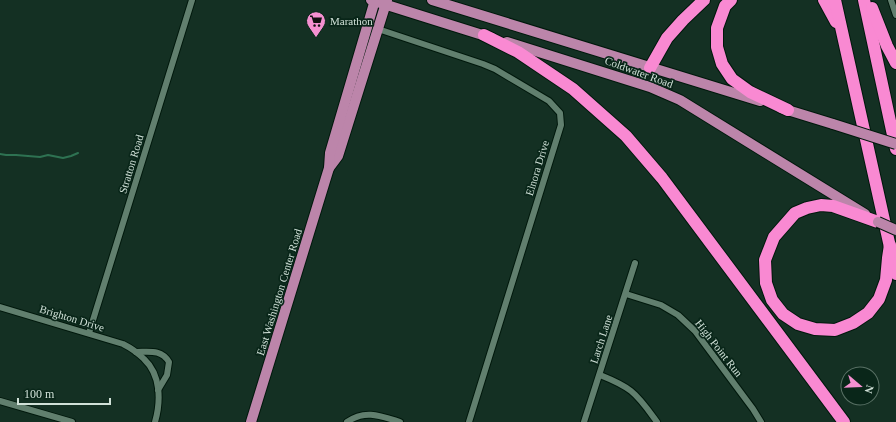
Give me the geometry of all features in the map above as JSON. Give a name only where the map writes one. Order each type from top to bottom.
[{"type":"highway","points":[[650,68],[667,38],[704,0]]},
{"type":"highway","points":[[731,0],[725,6],[717,28],[717,47],[722,64],[732,79],[750,92],[788,110]]},
{"type":"highway","points":[[824,0],[835,19],[845,45]]},
{"type":"highway","points":[[835,0],[896,274]]},
{"type":"highway","points":[[864,0],[896,149]]},
{"type":"highway","points":[[869,0],[887,46],[896,63]]},
{"type":"highway","points":[[484,35],[518,52],[573,88],[626,136],[662,178],[844,422]]},
{"type":"highway","points":[[878,222],[850,208],[833,206],[821,205],[807,208],[795,213],[774,238],[765,260],[766,283],[772,300],[783,314],[798,324],[815,329],[835,330],[854,323],[868,313],[880,299],[886,280],[890,245]]},
{"type":"main road","name":"Coldwater Road","points":[[373,0],[386,2],[484,35],[650,87],[680,100],[850,208]]},
{"type":"main road","name":"East Washington Center Road","points":[[251,422],[329,168],[330,153],[373,0]]},
{"type":"main road","name":"Coldwater Road","points":[[432,0],[896,144]]},
{"type":"main road","name":"East Washington Center Road","points":[[329,168],[338,156],[386,2]]},
{"type":"main road","points":[[878,222],[896,230]]},
{"type":"street","name":"Stratton Road","points":[[89,333],[192,0]]},
{"type":"street","points":[[891,0],[896,15]]},
{"type":"street","name":"Elnora Drive","points":[[378,29],[495,69],[549,101],[560,113],[561,125],[469,422]]},
{"type":"street","name":"Larch Lane","points":[[584,422],[635,263]]},
{"type":"street","name":"High Point Run","points":[[626,294],[661,305],[678,314],[695,331],[761,422]]},
{"type":"street","name":"Brighton Drive","points":[[0,307],[124,344],[136,352],[144,359],[154,373],[158,390],[158,403],[155,422]]},
{"type":"street","name":"Brighton Drive","points":[[136,352],[159,353],[164,355],[169,362],[167,375],[158,390]]},
{"type":"street","points":[[600,375],[631,391],[647,408],[656,422]]},
{"type":"street","points":[[0,401],[72,422]]},
{"type":"street","points":[[347,422],[353,418],[366,414],[400,422]]},
{"type":"waterway","points":[[0,154],[40,157],[48,155],[63,158],[78,153]]},
{"type":"place","name":"Marathon","points":[[316,38]]}]
